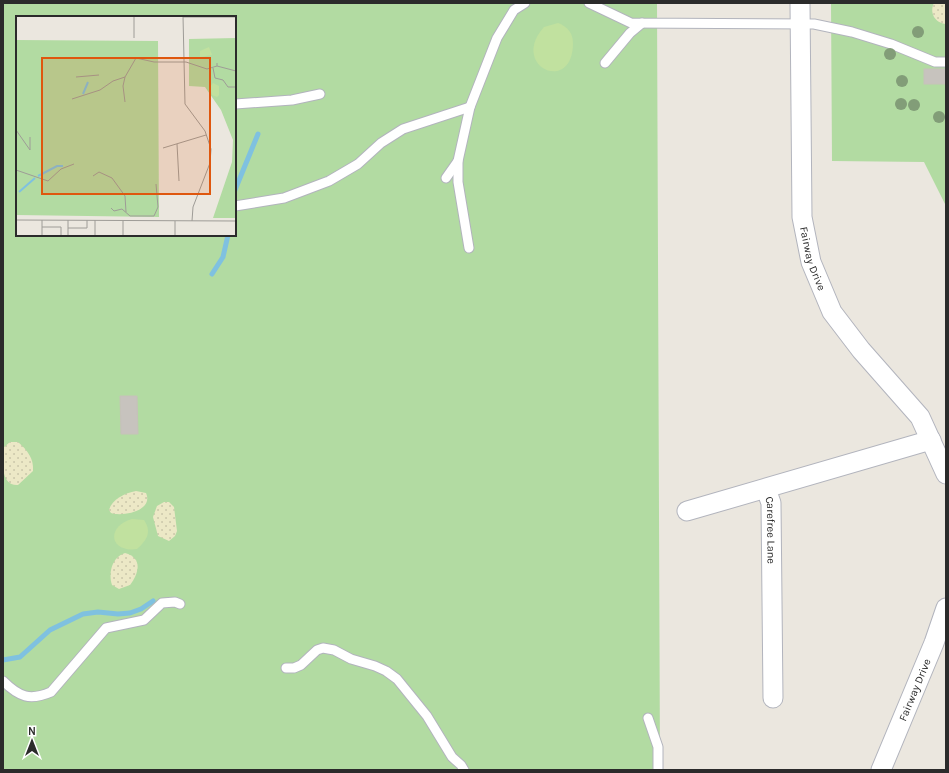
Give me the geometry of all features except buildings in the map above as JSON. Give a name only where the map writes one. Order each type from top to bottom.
[{"type":"street","name":"Fairway Drive","points":[[800,3],[802,217],[811,262],[832,312],[861,350],[920,417],[946,474]]},
{"type":"street","name":"Carefree Lane","points":[[773,698],[771,503],[766,489],[931,440]]},
{"type":"street","points":[[687,511],[766,489]]},
{"type":"street","name":"Fairway Drive","points":[[881,770],[934,643],[946,608]]},
{"type":"lane","points":[[469,248],[458,182],[458,161],[470,107],[497,38],[514,10],[525,3]]},
{"type":"lane","points":[[589,3],[631,24],[814,24],[852,32],[891,44],[935,62],[946,62]]},
{"type":"lane","points":[[605,63],[630,33],[642,24]]},
{"type":"lane","points":[[236,104],[292,100],[320,94]]},
{"type":"lane","points":[[236,206],[284,198],[329,181],[358,164],[381,143],[403,128],[470,107]]},
{"type":"lane","points":[[446,178],[458,161]]},
{"type":"lane","points":[[3,681],[23,696],[31,698],[47,694],[51,692],[106,628],[144,620],[162,603],[175,602],[180,604]]},
{"type":"lane","points":[[286,668],[294,668],[301,665],[317,650],[323,648],[334,650],[351,660],[375,666],[386,671],[397,679],[427,716],[452,757],[464,770]]},
{"type":"lane","points":[[648,718],[658,747],[658,770]]},
{"type":"green space","points":[[3,3],[657,3],[660,770],[3,770]]},
{"type":"green space","points":[[831,3],[946,3],[946,206],[924,162],[832,161]]},
{"type":"green space","points":[[558,23],[565,26],[569,31],[573,44],[570,60],[563,68],[554,71],[545,69],[538,63],[534,53],[535,41],[544,27]]},
{"type":"green space","points":[[132,519],[144,520],[148,528],[146,539],[137,549],[121,547],[116,543],[114,538],[118,527],[124,522]]},
{"type":"sand","points":[[934,3],[946,3],[946,24],[939,22],[934,17],[932,10]]},
{"type":"sand","points":[[10,442],[18,442],[27,451],[33,466],[33,471],[18,485],[12,484],[8,481],[4,472],[3,448]]},
{"type":"sand","points":[[136,491],[146,493],[147,499],[141,508],[129,513],[111,513],[109,510],[116,500],[123,495]]},
{"type":"sand","points":[[164,502],[169,502],[174,507],[177,531],[175,536],[169,541],[158,536],[153,517],[157,506]]},
{"type":"sand","points":[[125,553],[135,558],[138,566],[136,576],[130,585],[119,589],[112,585],[111,571],[117,558]]},
{"type":"waterway","points":[[236,188],[258,134]]},
{"type":"waterway","points":[[212,274],[223,257],[228,236]]},
{"type":"waterway","points":[[3,660],[20,657],[50,630],[83,614],[98,612],[118,614],[130,613],[141,609],[153,601]]}]
